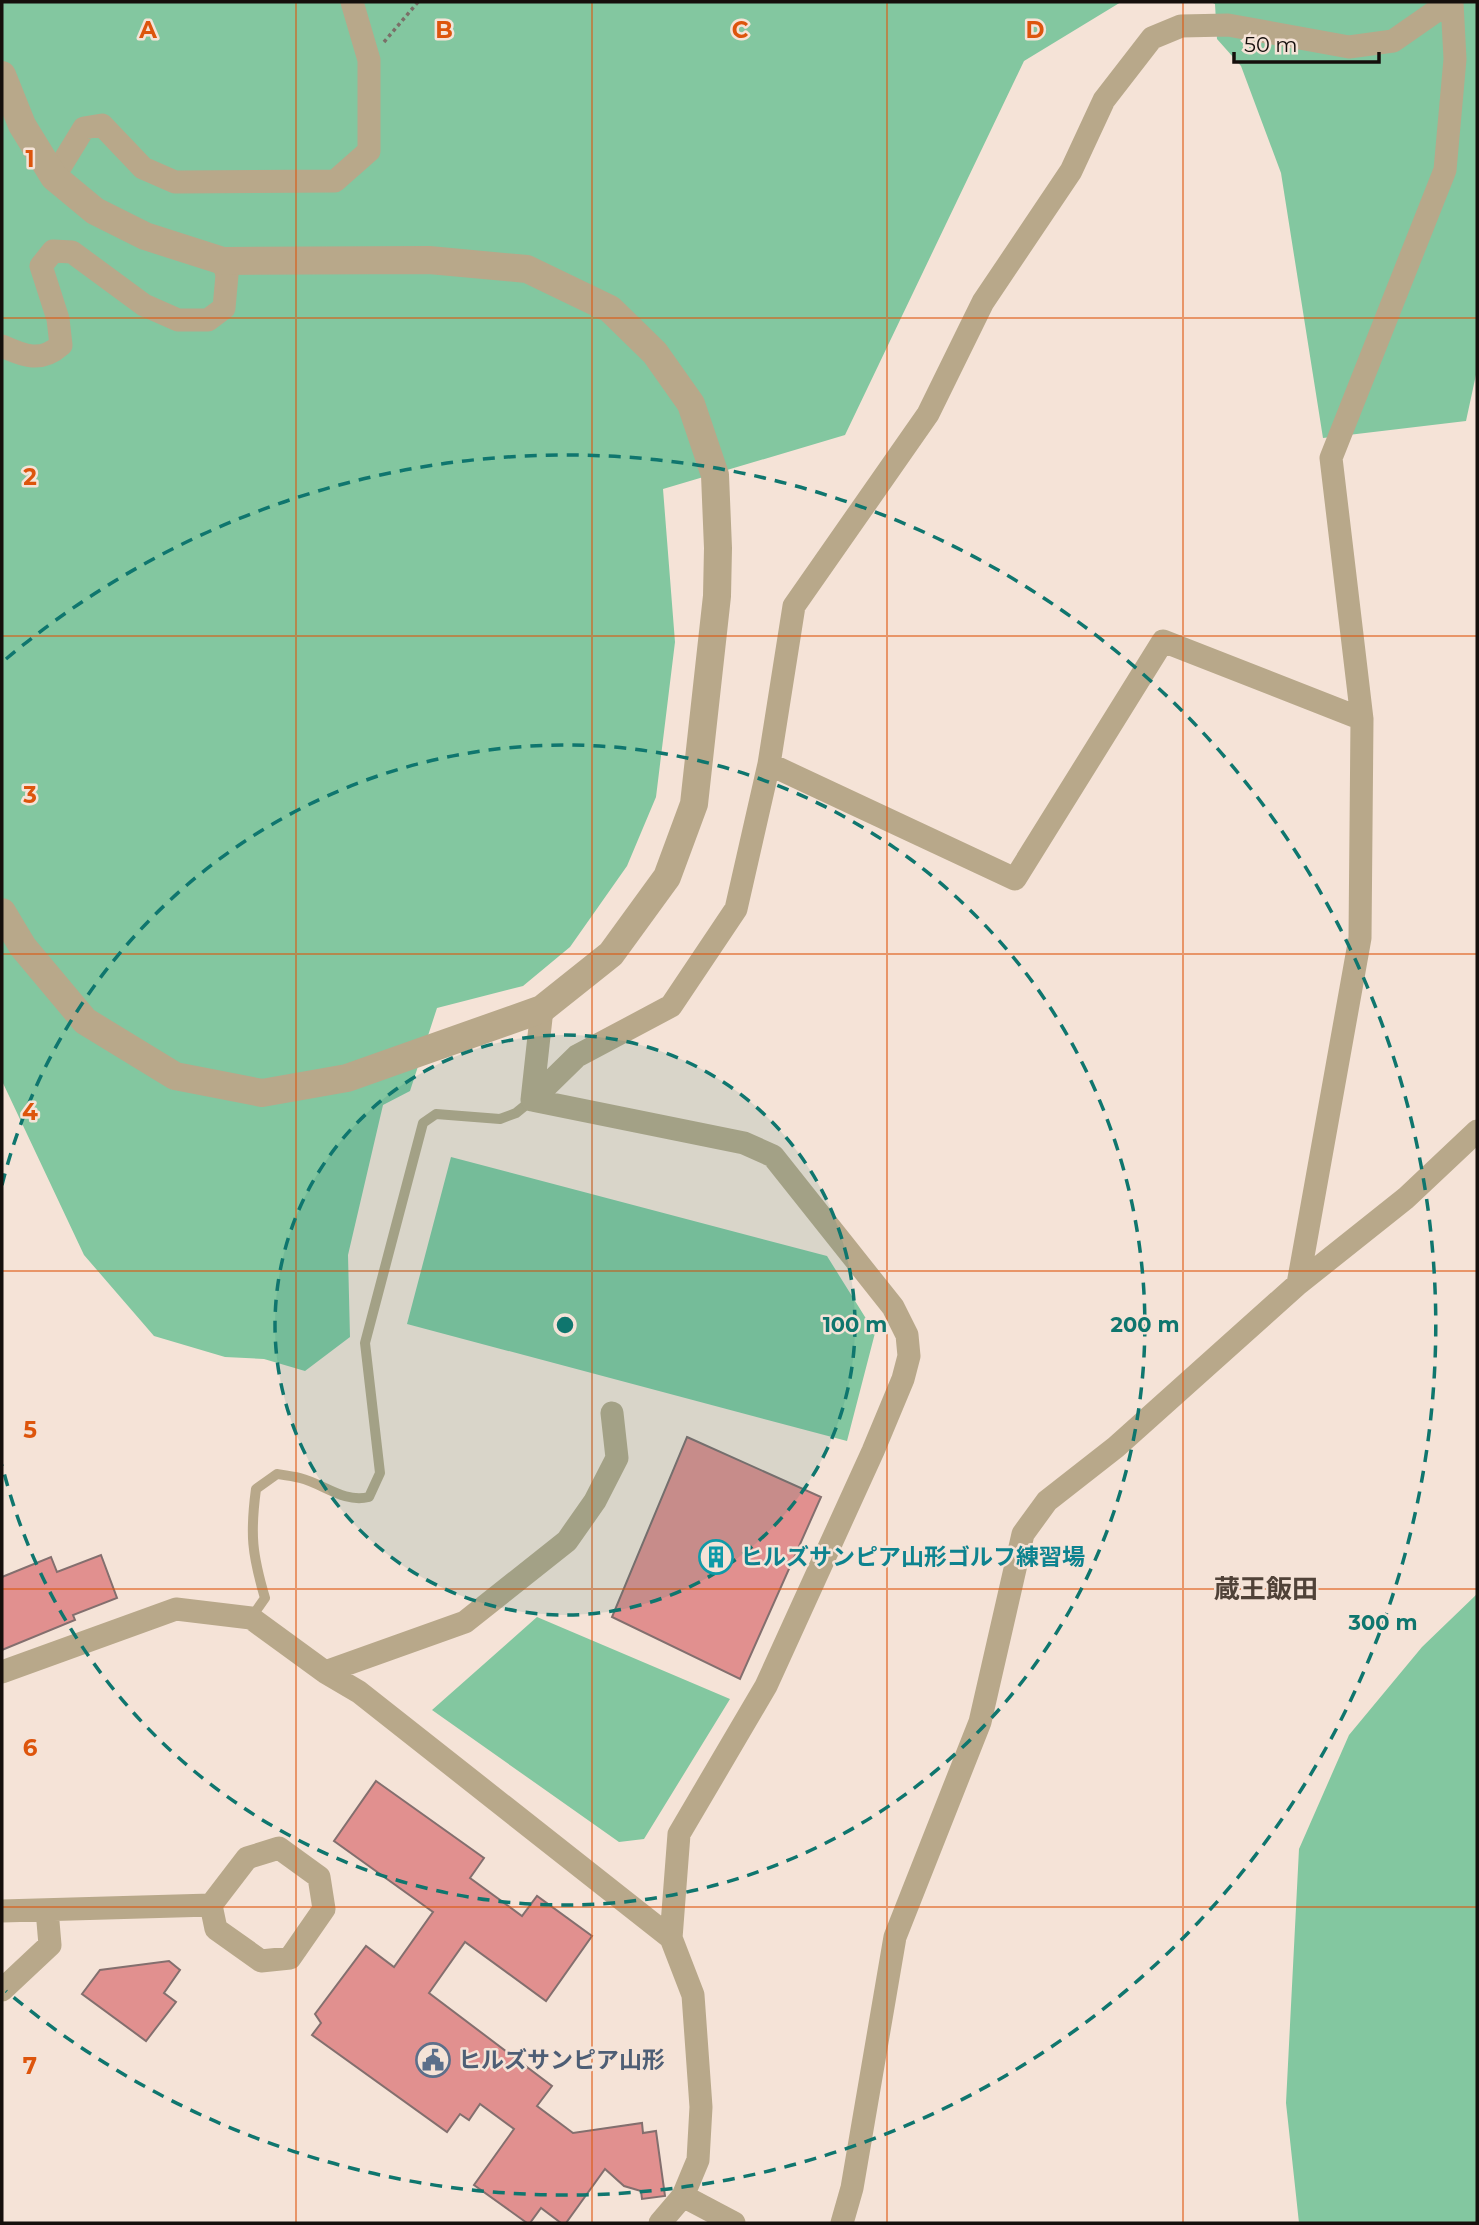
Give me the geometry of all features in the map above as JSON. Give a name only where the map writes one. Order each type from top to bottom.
[{"type":"street","points":[[54,177],[84,128],[102,125],[143,169],[175,181],[335,181],[369,151],[369,60],[352,2]]},
{"type":"street","points":[[532,1100],[577,1056],[671,1006],[736,909],[769,764],[794,606],[928,414],[983,302],[1071,171],[1104,100],[1152,38],[1181,26],[1228,25],[1349,47],[1393,41],[1450,2],[1455,59],[1445,170],[1331,458],[1362,719],[1360,938],[1298,1284]]},
{"type":"street","points":[[2,75],[22,125],[54,177],[95,211],[145,236],[223,261],[429,260],[527,269],[610,309],[656,353],[691,404],[715,475],[718,548],[717,596],[694,804],[667,877],[611,954],[542,1009],[347,1078],[262,1093],[175,1076],[85,1021],[23,947],[2,912]]},
{"type":"street","points":[[2,346],[24,356],[49,355],[61,345],[58,319],[41,266],[53,251],[72,251],[145,305],[178,320],[208,320],[224,308],[228,275],[223,261]]},
{"type":"street","points":[[769,764],[1015,879],[1163,641],[1362,719]]},
{"type":"street","points":[[532,1100],[542,1009]]},
{"type":"street","points":[[532,1100],[744,1143],[773,1156],[893,1307],[907,1335],[908,1356],[903,1379],[792,1631],[766,1685],[679,1834],[671,1938],[693,1995],[701,2107],[698,2160],[683,2196],[660,2223]]},
{"type":"street","points":[[842,2223],[854,2175],[895,1937],[980,1722],[1023,1534],[1047,1501],[1116,1447],[1298,1284],[1406,1198],[1477,1131]]},
{"type":"street","points":[[325,1672],[465,1622],[567,1541],[596,1501],[617,1458],[612,1413]]},
{"type":"street","points":[[2,1672],[176,1609],[251,1618],[325,1672],[359,1692],[671,1938]]},
{"type":"street","points":[[279,1848],[318,1877],[324,1909],[290,1958],[261,1961],[215,1929],[211,1905],[247,1858],[279,1848]]},
{"type":"street","points":[[2,1911],[211,1905]]},
{"type":"street","points":[[2,1990],[50,1945],[47,1910]]},
{"type":"street","points":[[683,2196],[734,2223]]},
{"type":"lane","points":[[251,1618],[265,1598],[256,1569],[251,1530],[256,1489],[277,1474],[301,1478],[357,1500],[369,1497],[380,1473],[365,1343],[423,1123],[436,1114],[500,1119],[516,1113],[532,1100]]},
{"type":"path","points":[[369,60],[418,2]]},
{"type":"green space","points":[[2,2],[1121,2],[1024,61],[845,435],[663,489],[675,642],[656,797],[627,866],[570,947],[523,986],[437,1008],[410,1091],[383,1105],[348,1255],[350,1337],[305,1371],[264,1359],[225,1357],[154,1336],[84,1255],[2,1081]]},
{"type":"green space","points":[[1211,2],[1477,2],[1477,370],[1466,421],[1323,438],[1281,173],[1241,66],[1217,39],[1215,4]]},
{"type":"green space","points":[[451,1157],[827,1256],[875,1333],[847,1441],[407,1324]]},
{"type":"green space","points":[[1477,1594],[1477,2223],[1299,2223],[1286,2103],[1299,1849],[1349,1735],[1422,1647]]},
{"type":"green space","points":[[537,1617],[730,1699],[644,1839],[619,1842],[432,1710]]},
{"type":"building","name":"ヒルズサンピア山形ゴルフ練習場","points":[[687,1437],[821,1497],[740,1679],[612,1617]]},
{"type":"building","points":[[101,1555],[117,1598],[73,1615],[75,1620],[2,1650],[2,1577],[51,1557],[57,1572]]},
{"type":"building","name":"ヒルズサンピア山形","points":[[376,1781],[484,1858],[470,1878],[522,1916],[537,1896],[592,1936],[546,2001],[465,1942],[429,1993],[552,2086],[537,2106],[573,2133],[642,2123],[643,2133],[656,2131],[665,2196],[642,2199],[641,2191],[624,2186],[605,2169],[566,2223],[561,2223],[541,2208],[530,2223],[527,2223],[474,2185],[514,2129],[480,2104],[469,2120],[460,2114],[447,2132],[312,2035],[321,2023],[315,2014],[366,1946],[394,1967],[433,1912],[334,1841]]},
{"type":"building","points":[[169,1961],[180,1970],[164,1993],[176,2002],[146,2041],[82,1994],[100,1970]]},
{"type":"place","name":"ヒルズサンピア山形ゴルフ練習場","points":[[716,1557]]},
{"type":"place","name":"ヒルズサンピア山形","points":[[433,2060]]},
{"type":"district","name":"蔵王飯田","points":[[1266,1589]]}]
